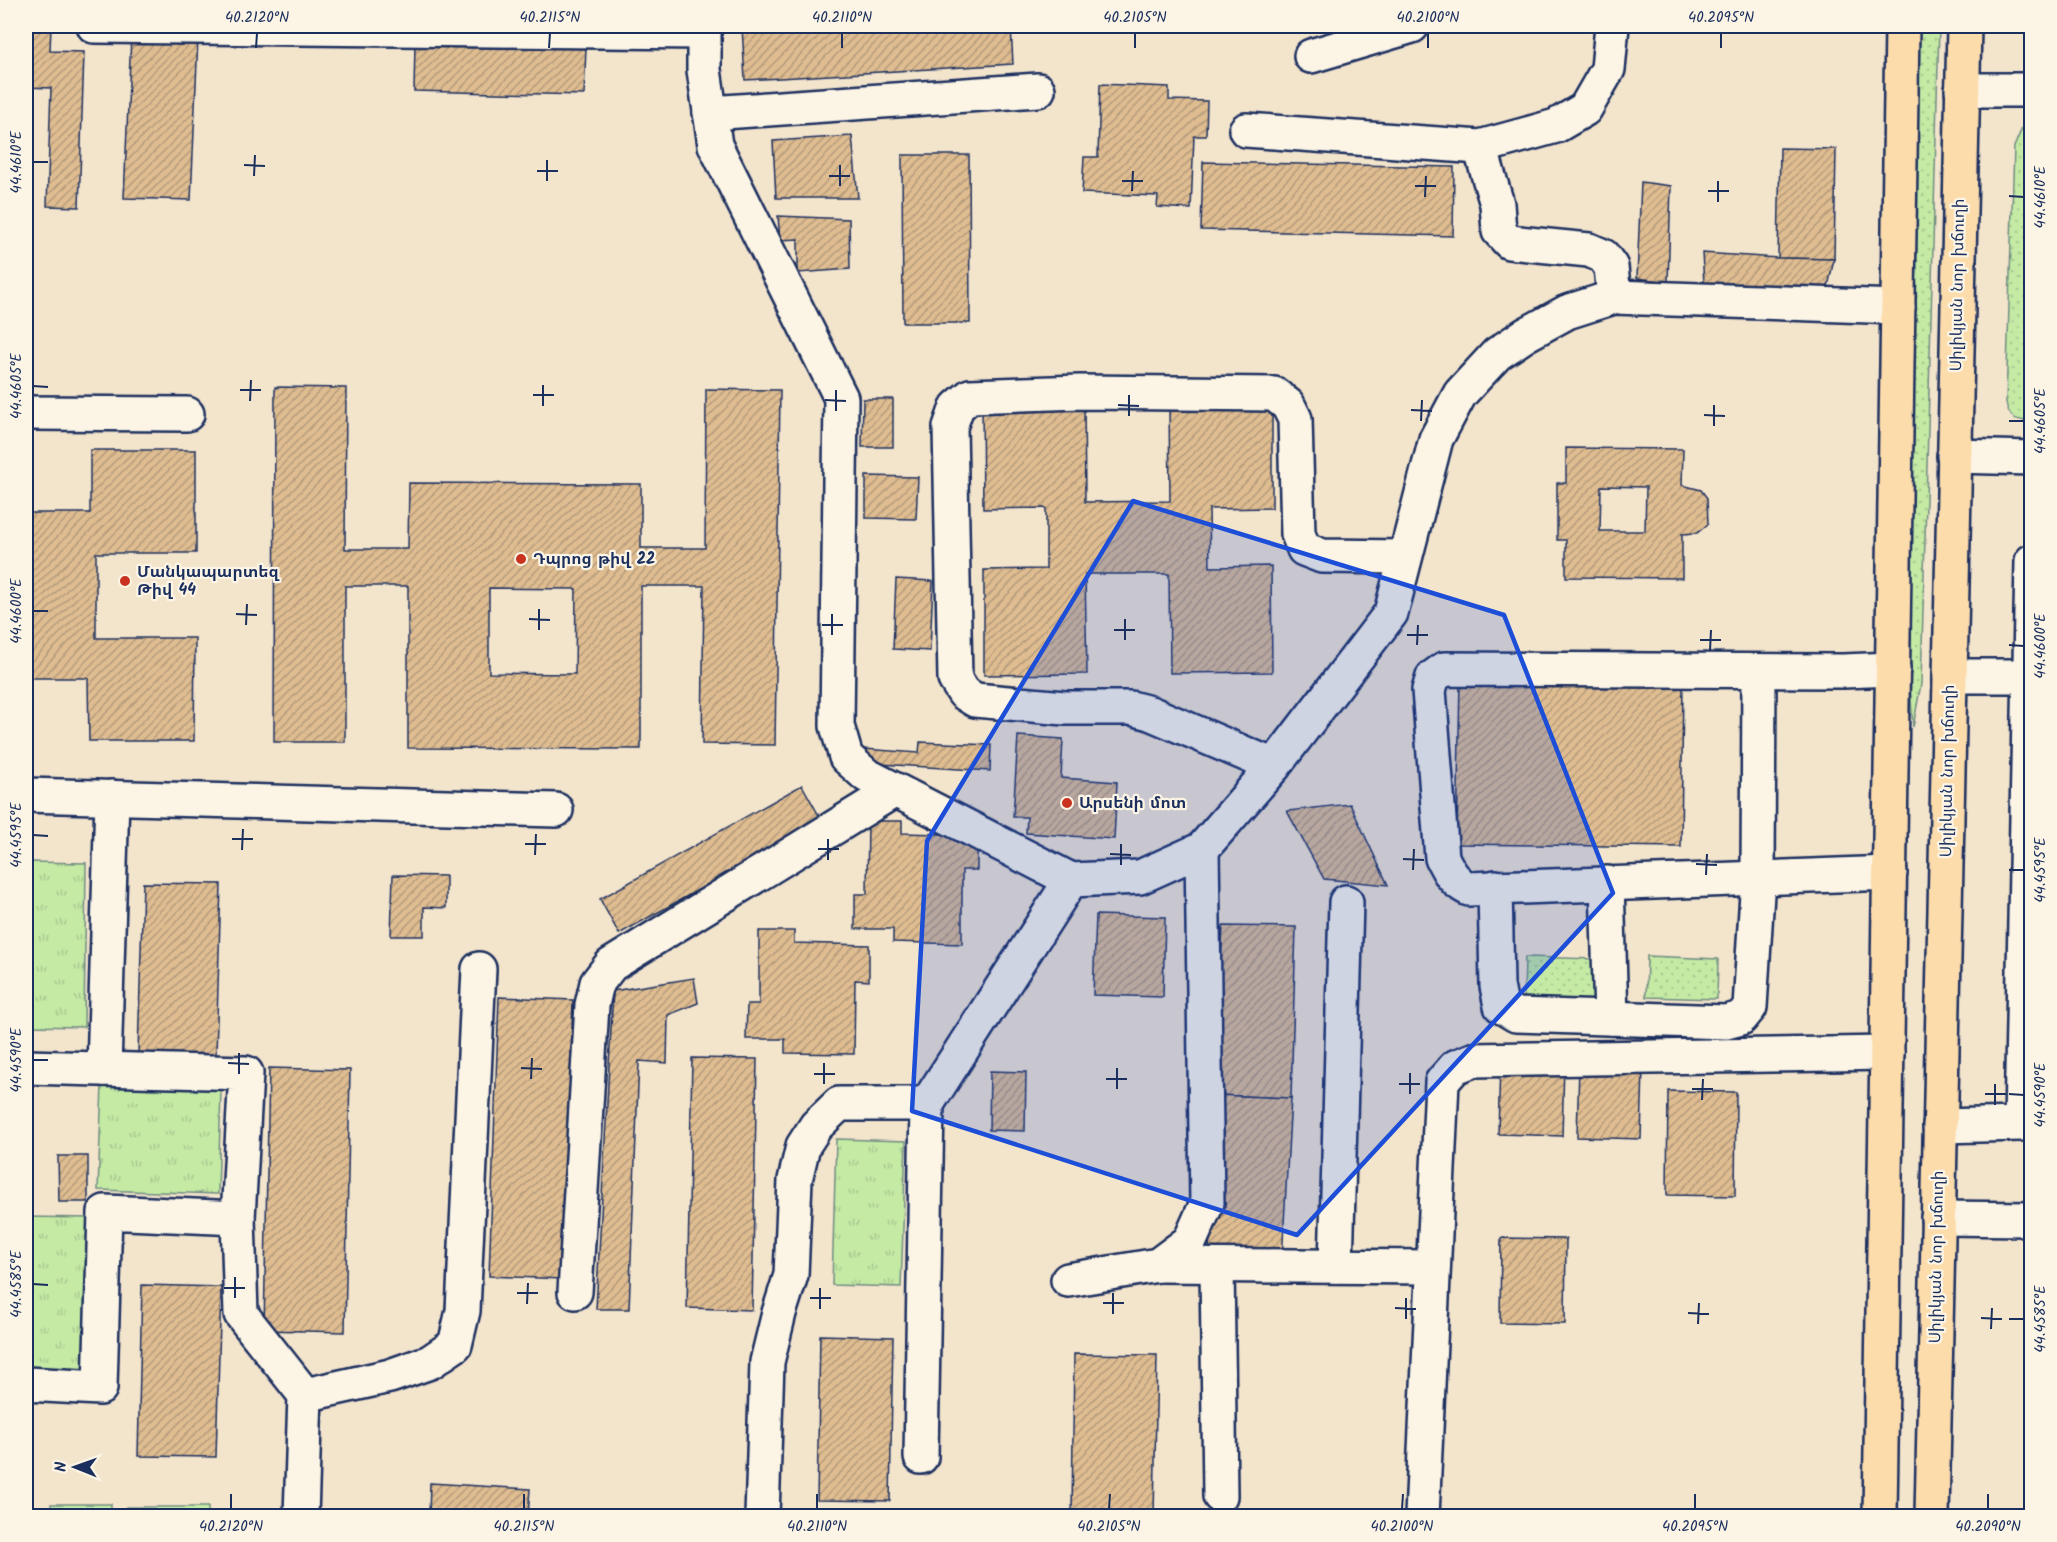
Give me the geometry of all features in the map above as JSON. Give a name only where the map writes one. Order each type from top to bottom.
[{"type":"highway","points":[[1881,1516],[1902,26]]},
{"type":"highway","name":"Սիլիկյան նոր խճուղի","points":[[1932,1516],[1964,26]]},
{"type":"street","points":[[94,26],[703,29],[704,70],[715,145],[841,398],[837,726],[846,757],[866,775],[1071,880],[1140,877],[1202,849],[1274,766],[1391,613],[1436,439],[1460,394],[1497,354],[1525,335],[1567,312],[1614,297],[1898,307]]},
{"type":"street","points":[[1311,56],[1412,26]]},
{"type":"street","points":[[1246,130],[1480,147],[1556,126],[1585,109],[1608,69],[1612,26]]},
{"type":"street","points":[[710,113],[1038,90]]},
{"type":"street","points":[[1962,90],[2031,90]]},
{"type":"street","points":[[1480,147],[1497,204],[1499,231],[1509,242],[1589,250],[1603,256],[1611,267],[1614,297]]},
{"type":"street","points":[[1274,766],[1150,713],[1131,708],[1065,708],[975,700],[964,693],[955,679],[950,427],[957,407],[970,396],[1080,393],[1274,394],[1288,405],[1295,419],[1298,534],[1304,549],[1322,556],[1405,557]]},
{"type":"street","points":[[26,413],[187,414]]},
{"type":"street","points":[[1954,456],[2031,458]]},
{"type":"street","points":[[1940,1126],[2021,1124],[2031,561]]},
{"type":"street","points":[[1890,873],[1469,889],[1458,884],[1442,858],[1429,690],[1433,678],[1444,669],[1759,671],[1893,669]]},
{"type":"street","points":[[1495,887],[1497,986],[1501,1006],[1516,1015],[1726,1022],[1741,1018],[1750,1007],[1758,877],[1759,671]]},
{"type":"street","points":[[1950,676],[2030,676]]},
{"type":"street","points":[[575,1292],[592,1005],[597,983],[611,965],[895,790]]},
{"type":"street","points":[[26,795],[556,810]]},
{"type":"street","points":[[104,1069],[112,797]]},
{"type":"street","points":[[1158,1265],[1190,1241],[1207,1203],[1202,849]]},
{"type":"street","points":[[921,1457],[927,1104],[1071,880]]},
{"type":"street","points":[[1606,883],[1611,1018]]},
{"type":"street","points":[[1336,1266],[1346,902]]},
{"type":"street","points":[[305,1395],[390,1376],[430,1362],[455,1345],[463,1311],[479,969]]},
{"type":"street","points":[[1422,1516],[1442,1082],[1455,1067],[1473,1060],[1887,1053]]},
{"type":"street","points":[[26,1067],[246,1072],[238,1218],[241,1314],[305,1395],[301,1516]]},
{"type":"street","points":[[762,1516],[767,1362],[791,1275],[795,1180],[803,1146],[816,1126],[839,1104],[927,1104]]},
{"type":"street","points":[[26,1384],[100,1388],[105,1212],[238,1218]]},
{"type":"street","points":[[1938,1218],[2031,1219]]},
{"type":"street","points":[[1068,1280],[1158,1265],[1433,1267]]},
{"type":"street","points":[[1217,1266],[1220,1496]]},
{"type":"highlighted area","points":[[1133,501],[1504,615],[1613,893],[1297,1235],[912,1111],[927,841]]},
{"type":"green space","points":[[1917,26],[1939,26],[1921,684],[1913,727],[1910,684]]},
{"type":"green space","points":[[2022,128],[2032,131],[2032,417],[2022,420],[2011,415],[2006,402],[2014,147]]},
{"type":"green space","points":[[26,862],[86,863],[84,1027],[26,1026]]},
{"type":"green space","points":[[1647,956],[1718,959],[1717,999],[1646,997]]},
{"type":"green space","points":[[1525,957],[1596,959],[1595,1000],[1524,998]]},
{"type":"green space","points":[[102,1085],[221,1089],[218,1194],[98,1190]]},
{"type":"green space","points":[[836,1139],[906,1141],[901,1287],[832,1285]]},
{"type":"green space","points":[[26,1217],[89,1218],[85,1369],[26,1367]]},
{"type":"green space","points":[[51,1504],[111,1504],[111,1516],[51,1516]]},
{"type":"green space","points":[[126,1507],[208,1507],[208,1516],[126,1516]]},
{"type":"building","points":[[26,26],[51,26],[50,51],[84,52],[79,207],[47,206],[51,88],[26,87]]},
{"type":"building","points":[[742,26],[1011,26],[1013,64],[745,80]]},
{"type":"building","points":[[131,36],[198,38],[191,200],[124,198]]},
{"type":"building","points":[[415,44],[586,48],[584,95],[414,91]]},
{"type":"building","points":[[1100,84],[1169,87],[1169,100],[1207,101],[1206,136],[1194,136],[1191,209],[1157,207],[1158,196],[1082,193],[1084,157],[1098,157]]},
{"type":"building","points":[[852,136],[858,198],[776,198],[773,141]]},
{"type":"building","points":[[1780,148],[1836,149],[1834,259],[1778,258]]},
{"type":"building","points":[[902,155],[969,155],[970,323],[903,323]]},
{"type":"building","points":[[1203,162],[1454,167],[1453,236],[1201,230]]},
{"type":"building","points":[[1641,182],[1671,186],[1668,282],[1637,278]]},
{"type":"building","points":[[778,216],[849,219],[850,269],[798,273],[798,239],[780,240]]},
{"type":"building","points":[[1702,253],[1834,259],[1828,287],[1704,283]]},
{"type":"building","points":[[275,387],[346,388],[345,549],[408,549],[409,483],[641,484],[641,548],[705,548],[706,389],[780,390],[775,745],[702,744],[704,586],[641,586],[641,749],[408,748],[408,586],[345,586],[345,742],[274,742]],"holes":[[[489,588],[576,589],[575,674],[489,673]]]},
{"type":"building","points":[[863,399],[893,399],[893,447],[862,447]]},
{"type":"building","points":[[1084,402],[1085,502],[1170,501],[1169,403],[1272,403],[1272,508],[1209,509],[1210,567],[1271,566],[1272,672],[1170,673],[1169,574],[1085,574],[1087,674],[984,675],[984,570],[1046,569],[1046,508],[983,509],[982,403]]},
{"type":"building","points":[[1566,448],[1683,449],[1682,485],[1701,490],[1707,498],[1708,524],[1697,533],[1682,534],[1682,578],[1566,577],[1566,540],[1557,540],[1557,483],[1566,483]],"holes":[[[1601,486],[1646,487],[1645,531],[1600,531]]]},
{"type":"building","points":[[26,450],[30,450],[29,513],[90,513],[90,450],[196,450],[196,553],[96,553],[96,638],[195,638],[194,741],[89,741],[88,678],[30,678],[31,740],[26,740]]},
{"type":"building","points":[[866,476],[918,477],[916,519],[866,518]]},
{"type":"building","points":[[896,579],[933,581],[930,651],[893,649]]},
{"type":"building","points":[[1460,679],[1683,682],[1681,847],[1457,844]]},
{"type":"building","points":[[1018,736],[1063,739],[1061,778],[1117,782],[1114,839],[1026,833],[1027,817],[1013,817]]},
{"type":"building","points":[[920,742],[991,745],[990,771],[864,763],[864,749],[919,753]]},
{"type":"building","points":[[802,785],[822,821],[619,934],[600,899]]},
{"type":"building","points":[[1350,804],[1388,885],[1324,879],[1287,811]]},
{"type":"building","points":[[868,821],[902,821],[902,833],[977,835],[977,870],[962,870],[962,944],[893,942],[893,929],[855,929],[855,894],[867,894]]},
{"type":"building","points":[[393,875],[446,876],[446,908],[424,907],[424,936],[391,936]]},
{"type":"building","points":[[143,883],[221,884],[216,1055],[138,1053]]},
{"type":"building","points":[[1096,915],[1165,917],[1163,997],[1093,995]]},
{"type":"building","points":[[1223,926],[1296,927],[1291,1098],[1214,1095]]},
{"type":"building","points":[[759,931],[794,931],[794,943],[869,945],[869,981],[855,980],[854,1054],[785,1053],[785,1039],[746,1039],[747,1004],[759,1004]]},
{"type":"building","points":[[694,978],[698,1003],[668,1015],[667,1063],[639,1061],[629,1309],[596,1309],[613,991]]},
{"type":"building","points":[[499,997],[573,1000],[563,1279],[489,1276]]},
{"type":"building","points":[[692,1058],[757,1059],[752,1310],[687,1308]]},
{"type":"building","points":[[1500,1063],[1564,1065],[1562,1136],[1498,1134]]},
{"type":"building","points":[[1579,1066],[1643,1067],[1641,1139],[1577,1137]]},
{"type":"building","points":[[269,1068],[350,1070],[345,1332],[264,1330]]},
{"type":"building","points":[[990,1071],[1026,1072],[1025,1131],[989,1130]]},
{"type":"building","points":[[1668,1091],[1736,1092],[1735,1196],[1667,1195]]},
{"type":"building","points":[[1214,1095],[1291,1098],[1282,1260],[1209,1259]]},
{"type":"building","points":[[58,1156],[88,1156],[88,1202],[59,1202]]},
{"type":"building","points":[[1501,1238],[1566,1239],[1565,1324],[1500,1323]]},
{"type":"building","points":[[142,1285],[221,1287],[216,1457],[138,1456]]},
{"type":"building","points":[[820,1335],[893,1337],[890,1501],[817,1500]]},
{"type":"building","points":[[1074,1354],[1157,1355],[1154,1516],[1072,1516]]},
{"type":"building","points":[[430,1483],[530,1489],[528,1516],[429,1516]]},
{"type":"place","name":"Դպրոց թիվ 22","points":[[521,559]]},
{"type":"place","name":"Մանկապարտեզ Թիվ 44","points":[[125,581]]},
{"type":"place","name":"Արսենի մոտ","points":[[1067,803]]}]
